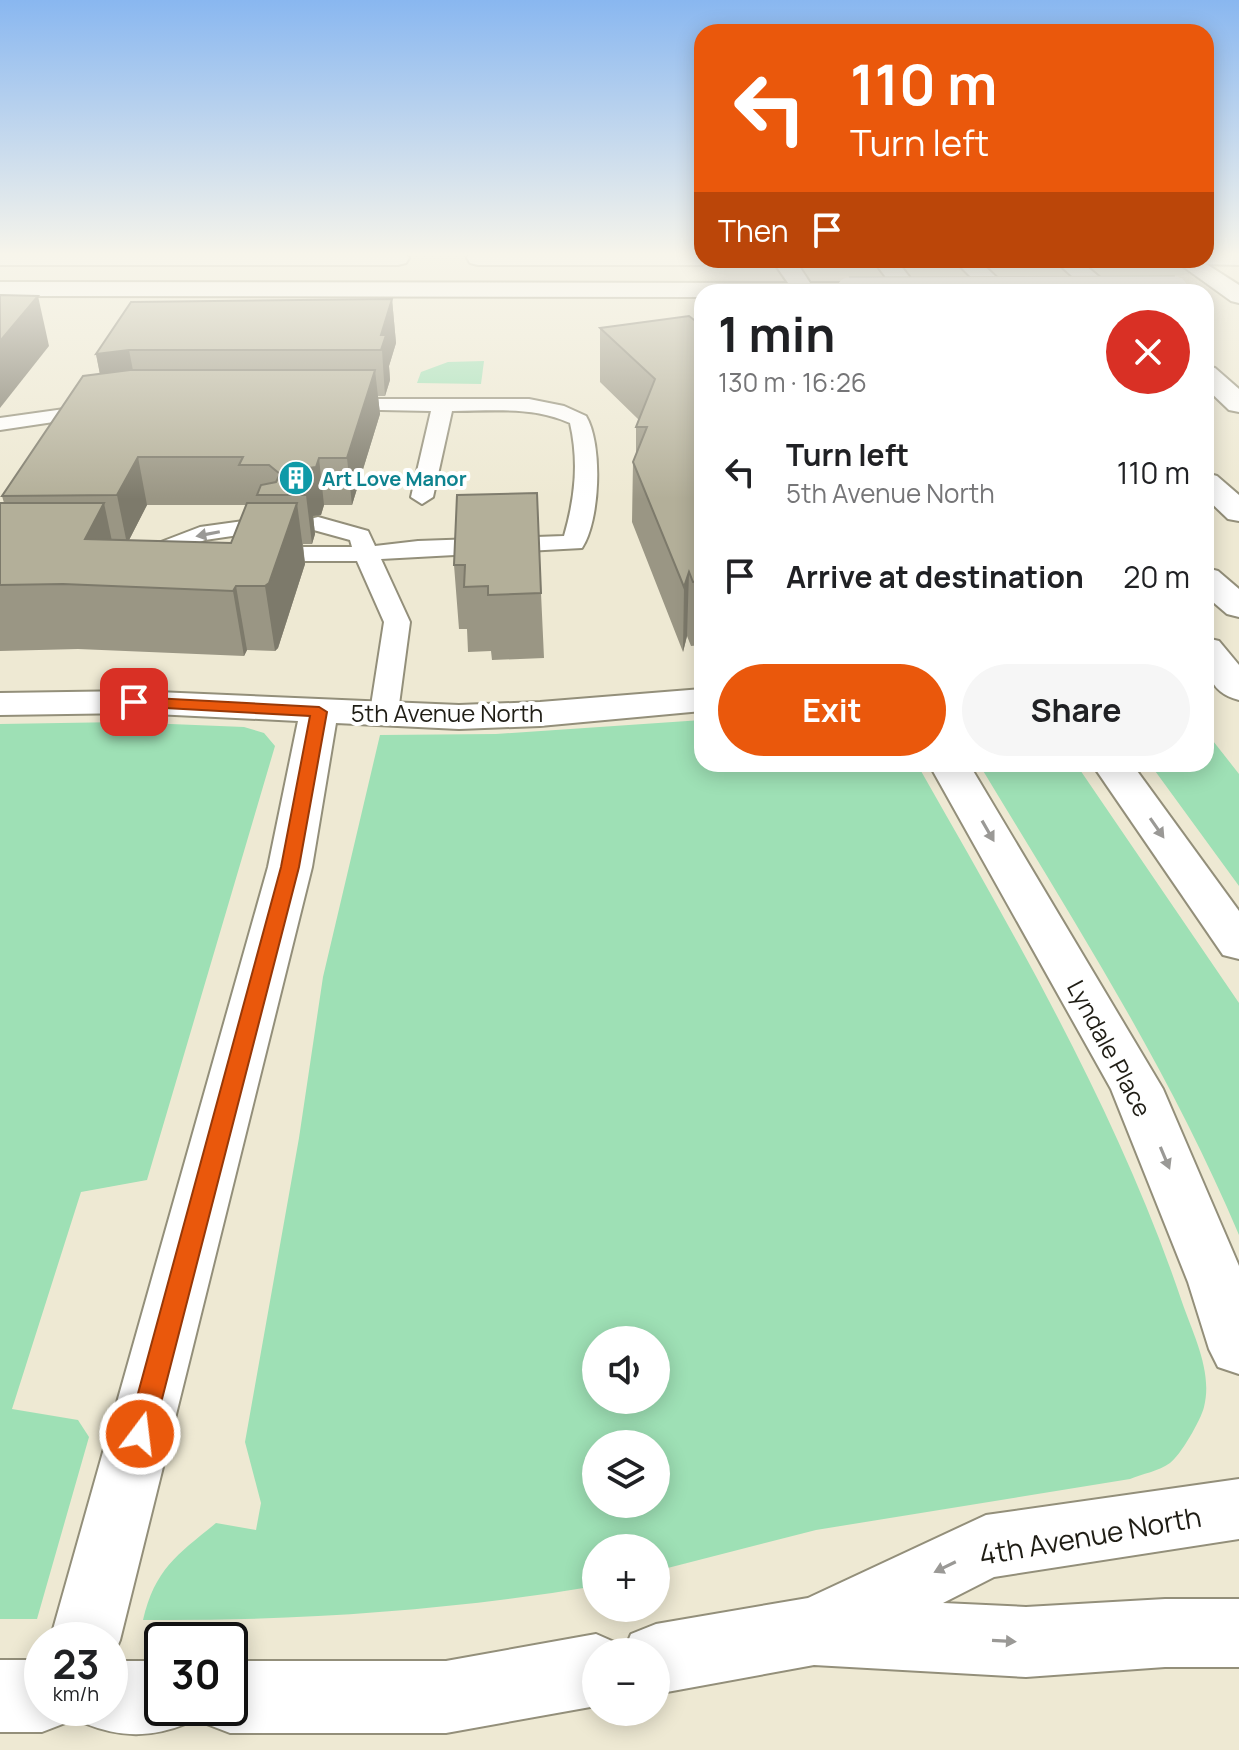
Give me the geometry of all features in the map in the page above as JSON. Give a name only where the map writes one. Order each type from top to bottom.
[{"type":"main road","points":[[1214,381],[1239,401]]},
{"type":"main road","points":[[1214,489],[1239,512]]},
{"type":"main road","points":[[1214,585],[1239,607]]},
{"type":"main road","points":[[1214,659],[1239,689]]},
{"type":"main road","name":"5th Avenue North","points":[[0,704],[134,702],[459,717],[540,714],[694,701]]},
{"type":"main road","points":[[90,1622],[290,867],[319,712]]},
{"type":"main road","name":"Lyndale Place","points":[[954,772],[1137,1089],[1217,1282],[1239,1349]]},
{"type":"main road","points":[[1118,772],[1239,944]]},
{"type":"main road","name":"4th Avenue North","points":[[814,1631],[986,1547],[1239,1509]]},
{"type":"main road","name":"4th Avenue North","points":[[670,1657],[814,1631],[1026,1642],[1165,1633],[1239,1633]]},
{"type":"main road","points":[[248,1697],[446,1697],[582,1673]]},
{"type":"main road","points":[[0,1696],[24,1696]]},
{"type":"lane","points":[[118,555],[366,554],[418,548],[574,543],[587,495],[587,446],[579,420],[557,410],[529,405],[321,405]]},
{"type":"lane","points":[[422,497],[443,405]]},
{"type":"lane","points":[[0,424],[124,407]]},
{"type":"lane","points":[[50,439],[67,415]]},
{"type":"lane","points":[[148,555],[200,534],[272,524]]},
{"type":"lane","points":[[318,524],[360,536],[397,622],[384,712]]},
{"type":"green space","points":[[484,361],[481,384],[417,383],[421,372],[448,362]]},
{"type":"green space","points":[[694,721],[694,772],[922,772],[1063,1027],[1128,1162],[1156,1231],[1204,1367],[1204,1407],[1190,1437],[1170,1463],[1130,1479],[816,1530],[670,1567],[670,1534],[582,1534],[582,1588],[370,1613],[257,1619],[143,1620],[154,1588],[169,1564],[216,1523],[256,1530],[261,1503],[245,1442],[299,1138],[323,977],[380,735],[496,734]]},
{"type":"green space","points":[[122,722],[244,727],[264,733],[275,746],[147,1180],[81,1192],[12,1409],[78,1420],[89,1437],[37,1619],[0,1619],[0,724]]},
{"type":"green space","points":[[1214,742],[1239,774],[1239,886],[1156,772],[1214,772]]},
{"type":"green space","points":[[984,772],[1081,772],[1239,1003],[1239,1235],[1182,1113],[1084,937]]},
{"type":"building","points":[[108,336],[386,336],[381,350],[129,350],[96,354]]},
{"type":"building","points":[[608,336],[694,336],[694,582],[689,572],[684,587],[633,462],[647,427],[636,427],[655,379]]},
{"type":"building","points":[[130,370],[375,370],[347,458],[319,458],[316,467],[302,469],[297,476],[309,485],[306,495],[257,495],[261,485],[276,482],[280,474],[269,465],[239,465],[243,457],[138,457],[117,495],[2,496],[83,376]]},
{"type":"building","points":[[537,493],[541,593],[488,595],[488,586],[464,587],[465,565],[454,565],[457,495]]},
{"type":"building","points":[[0,503],[104,503],[85,539],[231,543],[247,503],[297,503],[269,583],[265,586],[236,586],[233,591],[63,584],[0,585]]},
{"type":"place","name":"Art Love Manor","points":[[296,478]]},
{"type":"route","points":[[134,702],[319,712],[290,867],[140,1434]]}]
